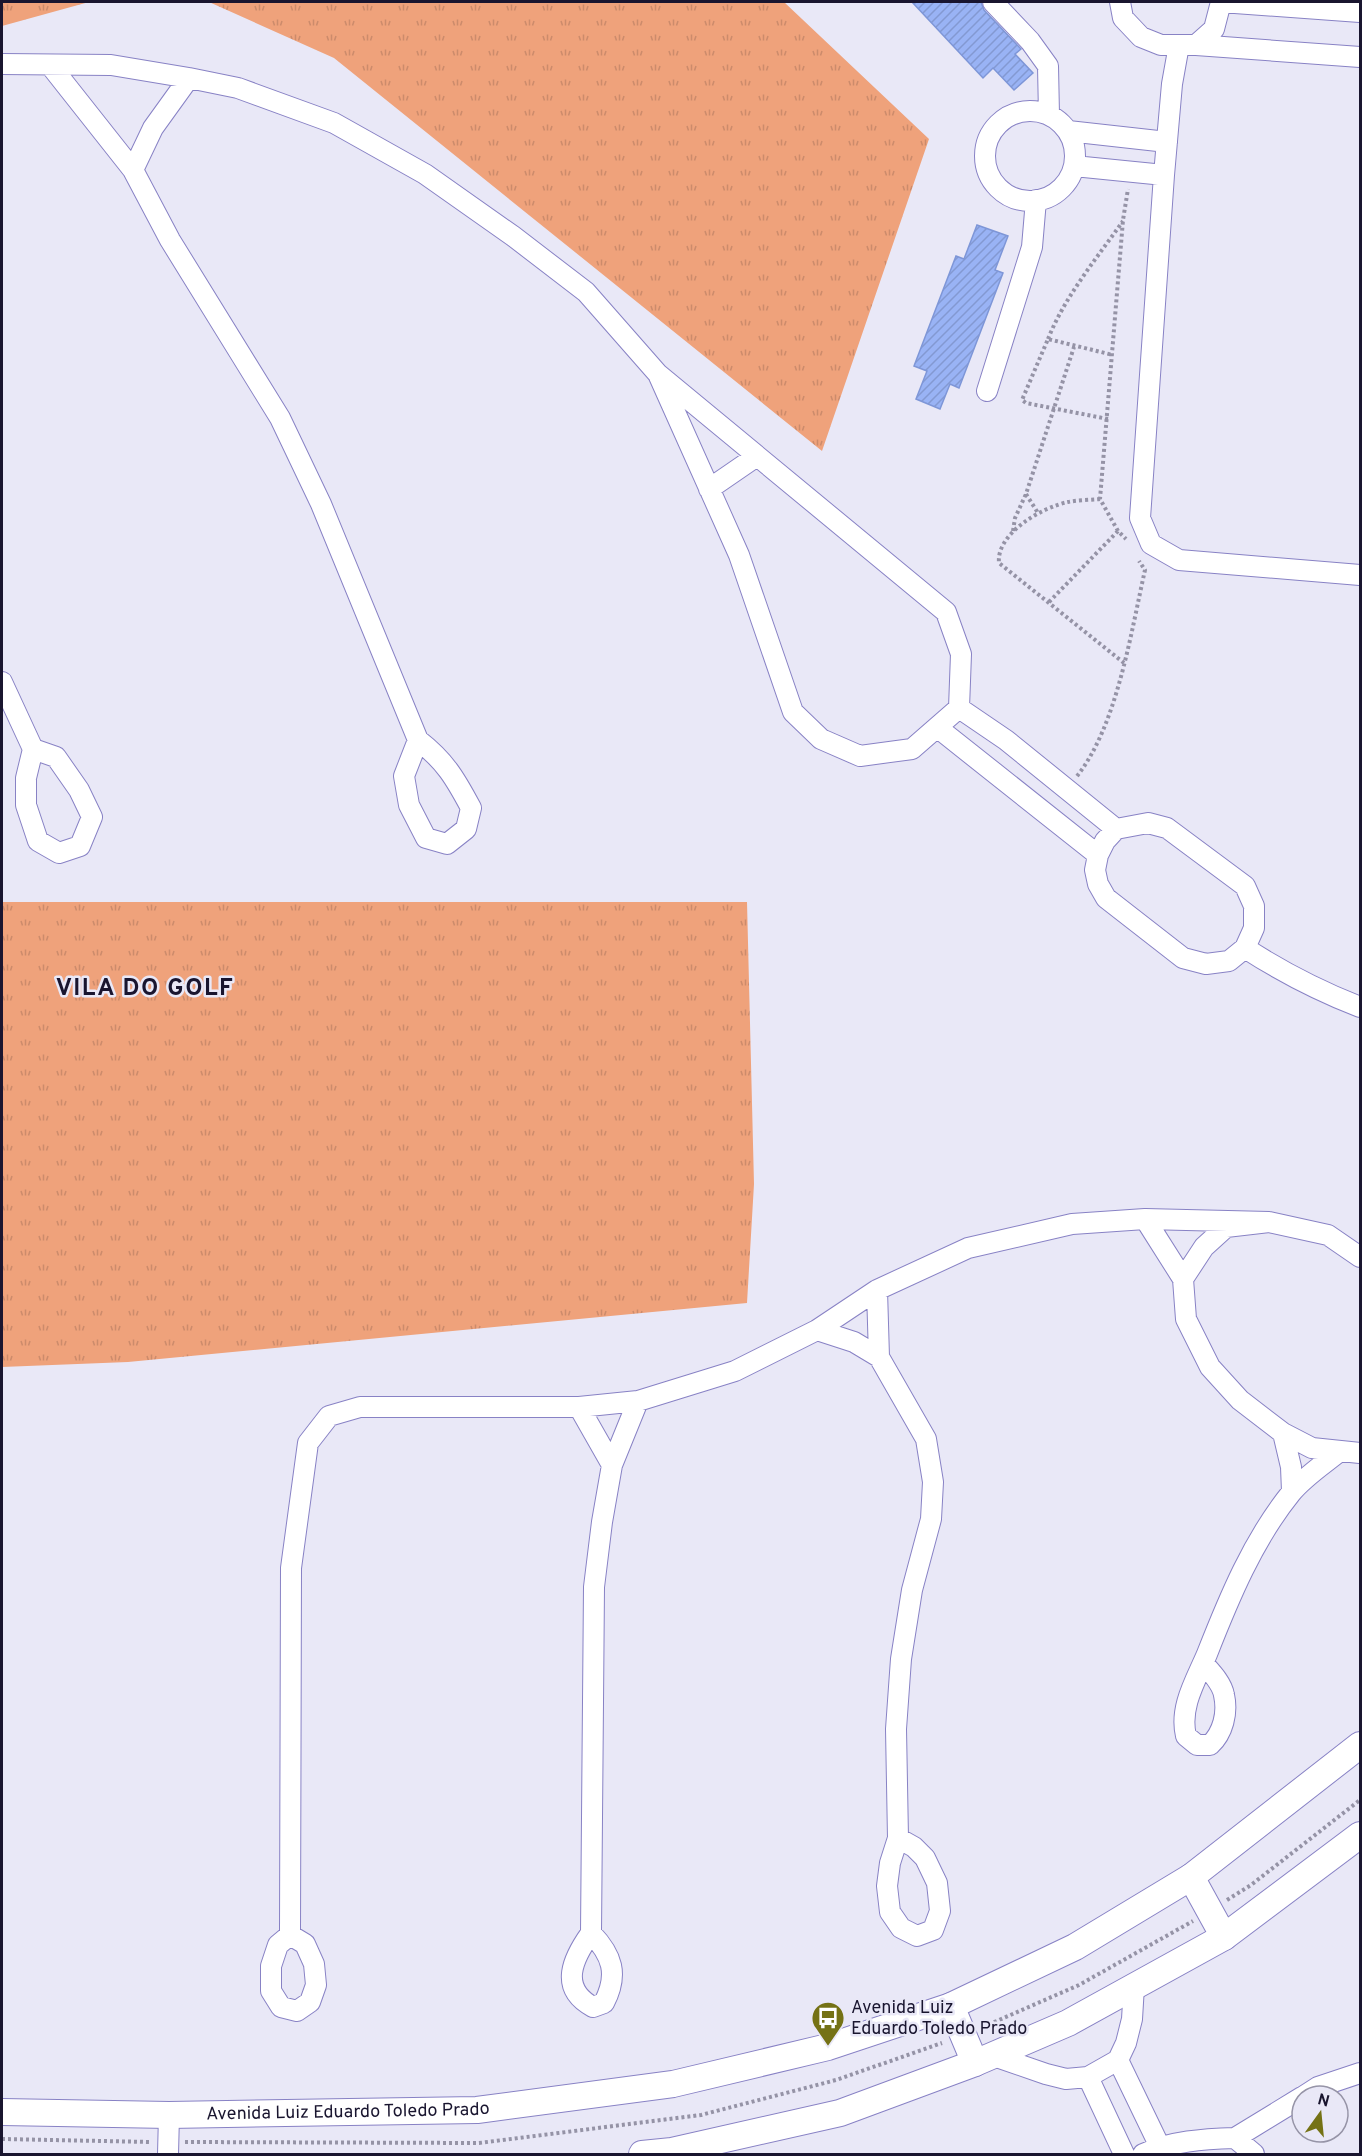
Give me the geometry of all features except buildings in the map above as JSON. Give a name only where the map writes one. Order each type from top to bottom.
[{"type":"main road","name":"Avenida Luiz Eduardo Toledo Prado","points":[[2,2112],[169,2115],[477,2110],[662,2086],[828,2047],[951,2006],[1074,1947],[1191,1877],[1360,1744]]},
{"type":"main road","points":[[642,2154],[672,2151],[840,2113],[983,2059],[1068,2023],[1224,1937],[1360,1835]]},
{"type":"main road","points":[[1191,1877],[1224,1937]]},
{"type":"main road","points":[[951,2006],[983,2059]]},
{"type":"street","points":[[993,2],[1030,42],[1048,66],[1049,115]]},
{"type":"street","points":[[1120,2],[1123,18],[1141,37],[1161,45],[1360,57]]},
{"type":"street","points":[[1360,12],[1221,2],[1214,29],[1188,45],[1172,84],[1140,518],[1151,544],[1179,560],[1360,575]]},
{"type":"street","points":[[2,64],[111,65],[238,88],[334,123],[425,174],[513,236],[586,292],[658,374],[946,612],[961,654],[959,708],[912,749],[860,756],[821,739],[793,712],[739,555],[658,374]]},
{"type":"street","points":[[50,64],[133,170],[170,240],[280,418],[321,504],[418,740],[439,756],[457,781],[471,807],[466,829],[447,844],[426,838],[409,805],[404,776],[418,740]]},
{"type":"street","points":[[133,170],[153,128],[189,78]]},
{"type":"street","points":[[1034,111],[1049,115],[1068,131],[1073,142],[1074,166],[1069,179],[1060,189],[1036,200],[1021,200],[1007,194],[995,184],[988,171],[985,156],[987,141],[1005,118],[1020,112],[1034,111]]},
{"type":"street","points":[[1068,131],[1167,142]]},
{"type":"street","points":[[1074,166],[1164,175]]},
{"type":"street","points":[[987,391],[1032,247],[1036,200]]},
{"type":"street","points":[[710,489],[757,456]]},
{"type":"street","points":[[2,682],[33,749],[26,778],[26,805],[38,841],[59,853],[80,846],[92,817],[79,790],[56,757],[33,749]]},
{"type":"street","points":[[959,708],[1006,740],[1116,829]]},
{"type":"street","points":[[938,728],[1098,855]]},
{"type":"street","points":[[1149,823],[1167,828],[1245,886],[1254,906],[1254,928],[1245,948],[1229,961],[1206,964],[1183,958],[1106,898],[1098,884],[1095,870],[1098,855],[1105,841],[1116,829],[1149,823]]},
{"type":"street","points":[[1245,948],[1278,969],[1324,993],[1360,1007]]},
{"type":"street","points":[[1145,1219],[1183,1279],[1186,1319],[1210,1367],[1240,1400],[1283,1433],[1312,1448],[1360,1453]]},
{"type":"street","points":[[291,1935],[291,1568],[308,1443],[329,1416],[360,1407],[579,1407],[638,1401],[735,1371],[817,1330],[877,1290],[968,1248],[1072,1224],[1145,1219],[1269,1222],[1328,1235],[1360,1257]]},
{"type":"street","points":[[1183,1279],[1204,1247],[1226,1227],[1269,1222]]},
{"type":"street","points":[[877,1290],[879,1357],[926,1439],[933,1482],[931,1519],[912,1590],[901,1659],[896,1729],[898,1838]]},
{"type":"street","points":[[817,1330],[854,1342],[879,1357]]},
{"type":"street","points":[[591,1933],[594,1587],[612,1465],[638,1401]]},
{"type":"street","points":[[579,1407],[612,1465]]},
{"type":"street","points":[[1283,1433],[1291,1467],[1292,1491]]},
{"type":"street","points":[[1203,1663],[1234,1587],[1267,1529],[1292,1491],[1340,1451]]},
{"type":"street","points":[[983,2059],[1066,2079],[1088,2077],[1118,2060],[1126,2043],[1132,2019],[1134,1986]]},
{"type":"street","points":[[1118,2060],[1151,2151],[1198,2139],[1235,2138],[1290,2104]]},
{"type":"street","points":[[1327,2084],[1360,2073]]},
{"type":"street","points":[[1088,2077],[1124,2154]]},
{"type":"street","points":[[168,2154],[169,2115]]},
{"type":"street","points":[[1235,2138],[1254,2154]]},
{"type":"path","points":[[1130,545],[1118,531],[1100,499],[1123,220],[1131,172]]},
{"type":"path","points":[[1108,419],[1026,403],[1022,400],[1055,322],[1123,220]]},
{"type":"path","points":[[1048,339],[1113,355]]},
{"type":"path","points":[[1013,531],[1015,518],[1026,494],[1074,347]]},
{"type":"path","points":[[1026,494],[1038,513]]},
{"type":"path","points":[[1100,499],[1068,502],[1038,513],[1013,531],[1001,549],[998,556],[999,563],[1124,663]]},
{"type":"path","points":[[1049,602],[1118,531]]},
{"type":"path","points":[[1067,789],[1085,766],[1103,734],[1124,663],[1145,570],[1135,553]]},
{"type":"green space","points":[[2,2],[89,2],[2,26]]},
{"type":"green space","points":[[209,2],[784,2],[929,139],[822,451],[334,58]]},
{"type":"green space","points":[[2,902],[747,902],[754,1184],[747,1303],[128,1362],[2,1367]]},
{"type":"place","name":"Avenida Luiz Eduardo Toledo Prado","points":[[828,2047]]},
{"type":"district","name":"VILA DO GOLF","points":[[145,989]]}]
